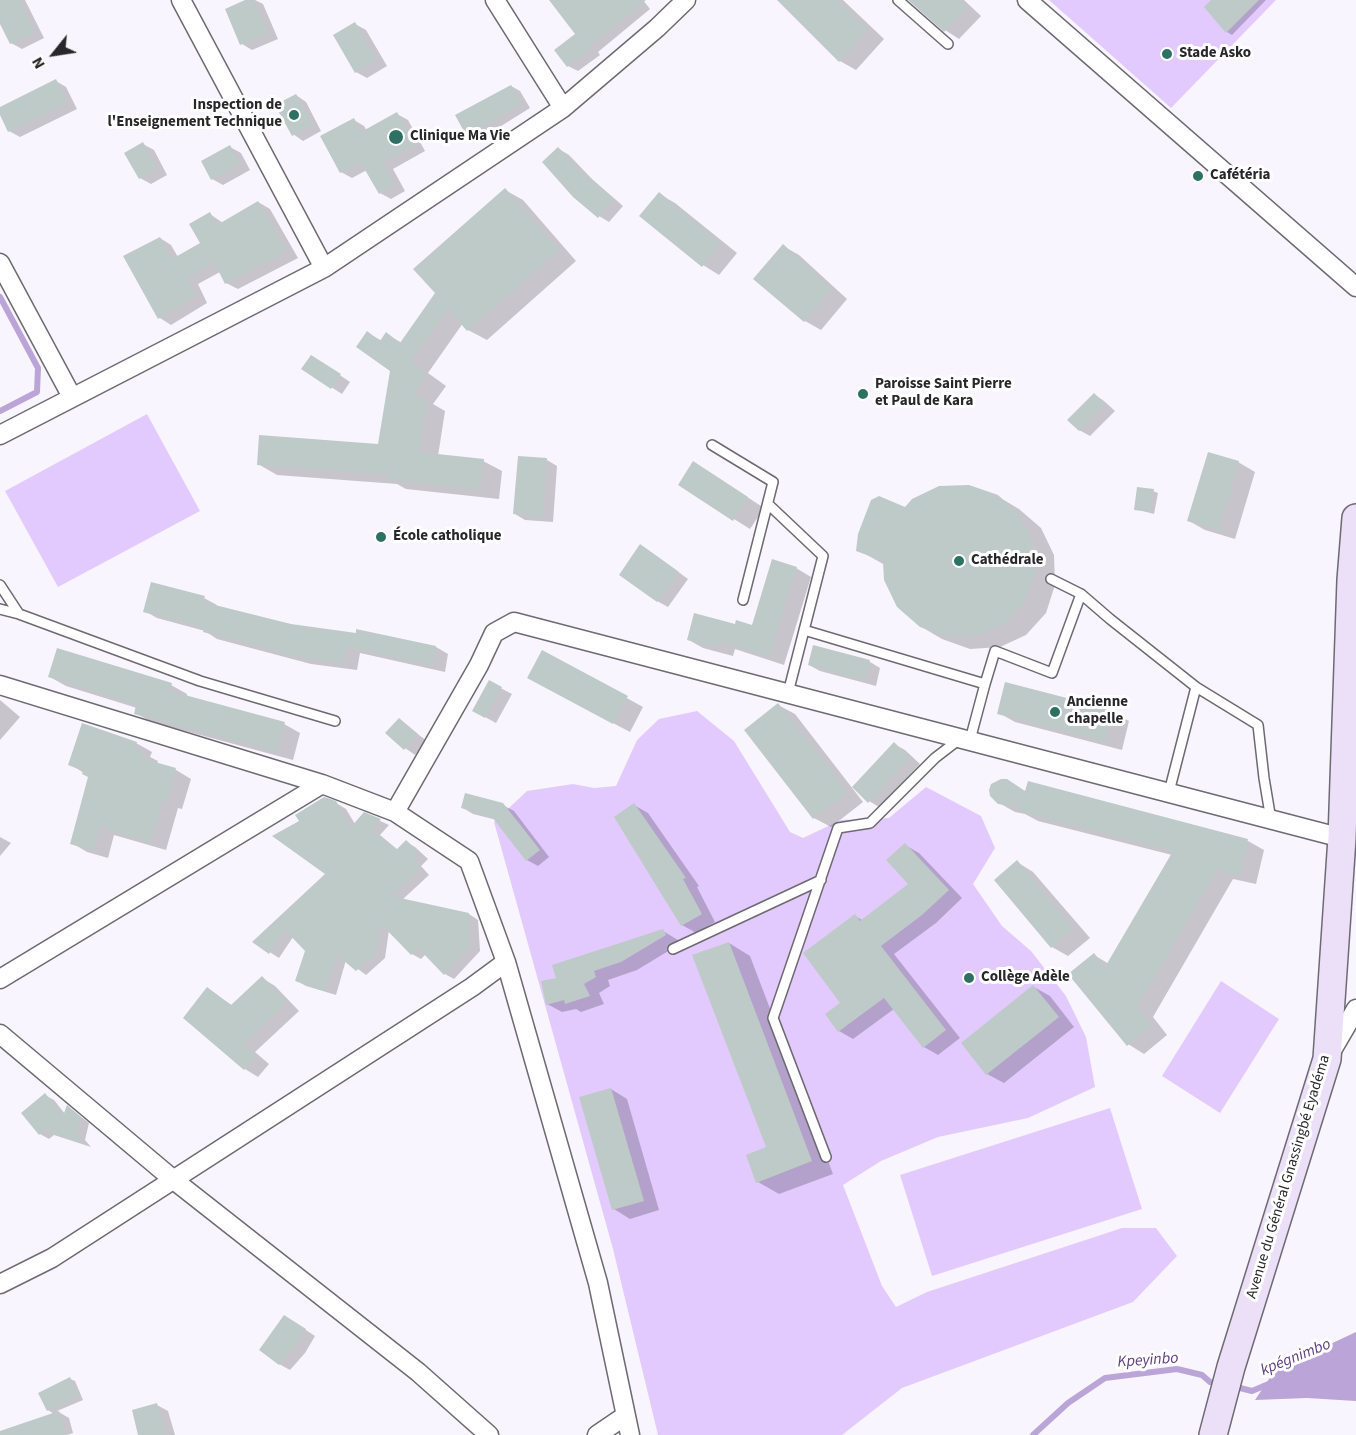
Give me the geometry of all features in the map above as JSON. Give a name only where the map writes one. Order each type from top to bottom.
[{"type":"main road","name":"Avenue du Général Gnassingbé Eyadéma","points":[[1213,1435],[1231,1367],[1327,1059],[1342,838],[1351,580],[1356,518]]},
{"type":"street","points":[[181,0],[324,268]]},
{"type":"street","points":[[495,0],[563,108]]},
{"type":"street","points":[[0,435],[324,268],[563,108],[657,28],[686,0]]},
{"type":"street","points":[[1027,0],[1356,287]]},
{"type":"street","points":[[0,263],[72,397]]},
{"type":"street","points":[[395,812],[479,665],[494,633],[514,622],[1342,838]]},
{"type":"street","points":[[0,685],[322,784],[395,812],[469,861],[506,962],[598,1283],[630,1435]]},
{"type":"street","points":[[0,979],[322,784]]},
{"type":"street","points":[[0,1284],[52,1258],[472,987],[506,962]]},
{"type":"street","points":[[1327,1059],[1356,1009]]},
{"type":"street","points":[[0,1034],[174,1180],[418,1372],[489,1435]]},
{"type":"street","points":[[597,1435],[625,1416]]},
{"type":"lane","points":[[898,0],[948,44]]},
{"type":"lane","points":[[712,445],[773,482],[743,600]]},
{"type":"lane","points":[[768,504],[823,556],[788,693]]},
{"type":"lane","points":[[1051,579],[1081,594],[1196,687],[1258,725],[1271,820]]},
{"type":"lane","points":[[0,585],[19,614]]},
{"type":"lane","points":[[826,1157],[773,1018],[838,828],[870,823],[935,758],[966,739],[995,651],[1052,673],[1081,594]]},
{"type":"lane","points":[[0,609],[200,681],[335,721]]},
{"type":"lane","points":[[804,630],[985,684]]},
{"type":"lane","points":[[1169,792],[1196,687]]},
{"type":"lane","points":[[673,949],[821,880]]},
{"type":"shaded area","name":"Stade Asko","points":[[1049,0],[1276,0],[1171,108]]},
{"type":"shaded area","points":[[147,414],[200,511],[58,587],[5,491]]},
{"type":"shaded area","points":[[697,711],[734,741],[790,832],[803,838],[841,820],[889,818],[926,787],[981,816],[995,848],[973,884],[1002,926],[1031,951],[1066,996],[1086,1037],[1095,1087],[1028,1118],[938,1137],[881,1161],[843,1185],[882,1286],[896,1307],[927,1292],[1122,1228],[1156,1228],[1177,1256],[1133,1302],[902,1388],[842,1435],[658,1435],[613,1249],[494,822],[527,791],[573,784],[594,788],[616,786],[637,740],[659,719]]},
{"type":"shaded area","points":[[1221,981],[1279,1019],[1220,1113],[1162,1076]]},
{"type":"shaded area","points":[[1110,1108],[1142,1209],[932,1276],[900,1175]]},
{"type":"shaded area","points":[[1356,1332],[1356,1401],[1307,1398],[1255,1400],[1275,1370]]},
{"type":"building","points":[[0,0],[19,0],[35,32],[10,44],[0,24]]},
{"type":"building","points":[[245,0],[254,0],[268,33],[240,45],[225,9]]},
{"type":"building","points":[[549,0],[646,0],[567,67],[554,50],[575,34]]},
{"type":"building","points":[[777,0],[838,0],[868,29],[839,62]]},
{"type":"building","points":[[908,0],[960,0],[968,7],[944,32]]},
{"type":"building","points":[[1211,0],[1259,0],[1226,33],[1204,7]]},
{"type":"building","points":[[355,22],[377,60],[355,73],[333,35]]},
{"type":"building","points":[[56,79],[68,103],[8,132],[0,115],[0,107]]},
{"type":"building","points":[[511,85],[522,103],[467,137],[455,115]]},
{"type":"building","name":"Inspection de l'Enseignement Technique","points":[[296,94],[312,125],[292,136],[275,105]]},
{"type":"building","points":[[397,112],[415,145],[383,163],[395,184],[379,194],[361,163],[340,173],[320,136],[354,118],[361,132]]},
{"type":"building","points":[[143,142],[157,169],[139,179],[124,153]]},
{"type":"building","points":[[230,145],[240,164],[211,180],[201,161]]},
{"type":"building","points":[[558,147],[581,171],[614,199],[598,218],[573,197],[542,162]]},
{"type":"building","points":[[505,188],[559,250],[467,331],[448,309],[411,362],[428,374],[413,396],[428,399],[419,452],[484,459],[481,490],[386,480],[387,475],[257,465],[259,435],[378,444],[390,371],[356,347],[367,331],[380,341],[386,332],[400,343],[435,293],[413,269]]},
{"type":"building","points":[[659,192],[721,243],[702,267],[639,216]]},
{"type":"building","points":[[258,201],[287,251],[225,284],[214,262],[187,278],[196,296],[158,319],[123,256],[160,237],[172,259],[200,243],[189,224],[210,212],[217,225]]},
{"type":"building","points":[[783,244],[832,289],[804,322],[753,279]]},
{"type":"building","points":[[311,355],[341,374],[331,389],[301,369]]},
{"type":"building","points":[[1094,393],[1105,404],[1079,431],[1067,420]]},
{"type":"building","points":[[1208,452],[1239,461],[1219,531],[1187,521]]},
{"type":"building","points":[[518,456],[547,458],[543,517],[513,514]]},
{"type":"building","points":[[693,461],[748,497],[733,521],[678,485]]},
{"type":"building","name":"Cathédrale","points":[[969,485],[998,495],[1020,515],[1033,542],[1035,572],[1025,601],[1005,623],[978,636],[948,637],[920,627],[897,607],[884,580],[883,561],[856,551],[858,534],[871,500],[879,496],[905,507],[912,499],[939,486]]},
{"type":"building","points":[[1137,487],[1154,489],[1150,512],[1134,510]]},
{"type":"building","points":[[640,544],[679,572],[657,602],[619,575]]},
{"type":"building","points":[[772,559],[797,567],[769,657],[720,642],[718,648],[687,640],[694,613],[735,624],[736,620],[752,625]]},
{"type":"building","points":[[151,582],[205,596],[203,602],[291,624],[356,633],[356,629],[436,646],[432,666],[347,647],[345,664],[297,657],[203,632],[204,628],[143,612]]},
{"type":"building","points":[[813,645],[870,660],[865,681],[808,665]]},
{"type":"building","points":[[57,648],[172,683],[170,691],[285,722],[277,752],[134,714],[136,705],[48,677]]},
{"type":"building","points":[[542,650],[628,696],[613,724],[527,678]]},
{"type":"building","points":[[489,680],[502,687],[485,718],[472,711]]},
{"type":"building","name":"Ancienne chapelle","points":[[1005,682],[1113,710],[1105,742],[997,714]]},
{"type":"building","points":[[778,703],[848,792],[813,819],[744,730]]},
{"type":"building","points":[[399,718],[418,734],[404,750],[385,733]]},
{"type":"building","points":[[82,723],[137,742],[135,749],[143,751],[141,758],[176,768],[167,801],[163,800],[151,843],[99,827],[93,851],[70,844],[88,777],[82,774],[83,771],[68,765]]},
{"type":"building","points":[[894,742],[910,758],[868,803],[852,787]]},
{"type":"building","points":[[1007,779],[1025,791],[1028,781],[1248,839],[1240,876],[1217,870],[1137,1007],[1152,1025],[1127,1046],[1068,974],[1094,953],[1105,967],[1173,851],[1020,812],[1021,807],[998,804],[990,796],[989,790],[991,784]]},
{"type":"building","points":[[465,793],[503,803],[540,850],[526,861],[492,817],[461,808]]},
{"type":"building","points":[[324,797],[336,801],[351,827],[364,812],[381,819],[372,829],[396,850],[406,840],[420,853],[413,860],[421,869],[391,896],[469,913],[471,945],[444,975],[418,948],[411,955],[381,924],[376,953],[356,971],[337,955],[326,991],[295,981],[305,951],[285,930],[269,954],[252,942],[325,874],[272,836],[299,821],[295,815]]},
{"type":"building","points":[[634,803],[686,878],[683,879],[702,914],[681,926],[614,817]]},
{"type":"building","points":[[905,843],[949,890],[922,915],[881,946],[946,1030],[923,1048],[884,998],[838,1032],[825,1014],[840,1003],[803,953],[855,914],[860,921],[908,884],[886,860]]},
{"type":"building","points":[[1017,860],[1074,929],[1051,948],[994,880]]},
{"type":"building","points":[[663,929],[666,935],[621,962],[594,971],[596,977],[584,984],[590,996],[565,1004],[564,1000],[546,1005],[541,981],[556,978],[552,965]]},
{"type":"building","points":[[729,942],[812,1161],[756,1183],[746,1155],[766,1147],[692,955]]},
{"type":"building","points":[[262,976],[287,1002],[243,1044],[257,1056],[244,1070],[183,1018],[207,987],[231,1005]]},
{"type":"building","points":[[1033,985],[1059,1017],[986,1075],[961,1043]]},
{"type":"building","points":[[611,1088],[644,1201],[612,1210],[579,1097]]},
{"type":"building","points":[[45,1093],[63,1116],[67,1105],[81,1117],[77,1134],[85,1144],[44,1131],[39,1135],[21,1113]]},
{"type":"building","points":[[284,1315],[306,1329],[279,1365],[259,1350]]},
{"type":"building","points":[[70,1377],[79,1397],[47,1411],[38,1393]]},
{"type":"building","points":[[157,1403],[166,1435],[138,1435],[132,1410]]},
{"type":"building","points":[[59,1411],[66,1435],[0,1435],[0,1431]]},
{"type":"waterway","points":[[0,297],[38,368],[37,392],[0,411]]},
{"type":"waterway","name":"Kpeyinbo","points":[[1033,1435],[1068,1403],[1105,1378],[1177,1369],[1202,1375],[1210,1382],[1219,1384]]},
{"type":"waterway","name":"kpégnimbo","points":[[1232,1386],[1252,1391],[1271,1383]]},
{"type":"place","name":"Stade Asko","points":[[1167,54]]},
{"type":"place","name":"Inspection de l'Enseignement Technique","points":[[294,115]]},
{"type":"place","name":"Clinique Ma Vie","points":[[396,137]]},
{"type":"place","name":"Cafétéria","points":[[1198,176]]},
{"type":"place","name":"Paroisse Saint Pierre et Paul de Kara","points":[[863,394]]},
{"type":"place","name":"École catholique","points":[[381,537]]},
{"type":"place","name":"Cathédrale","points":[[959,561]]},
{"type":"place","name":"Ancienne chapelle","points":[[1055,712]]},
{"type":"place","name":"Collège Adèle","points":[[969,978]]}]
